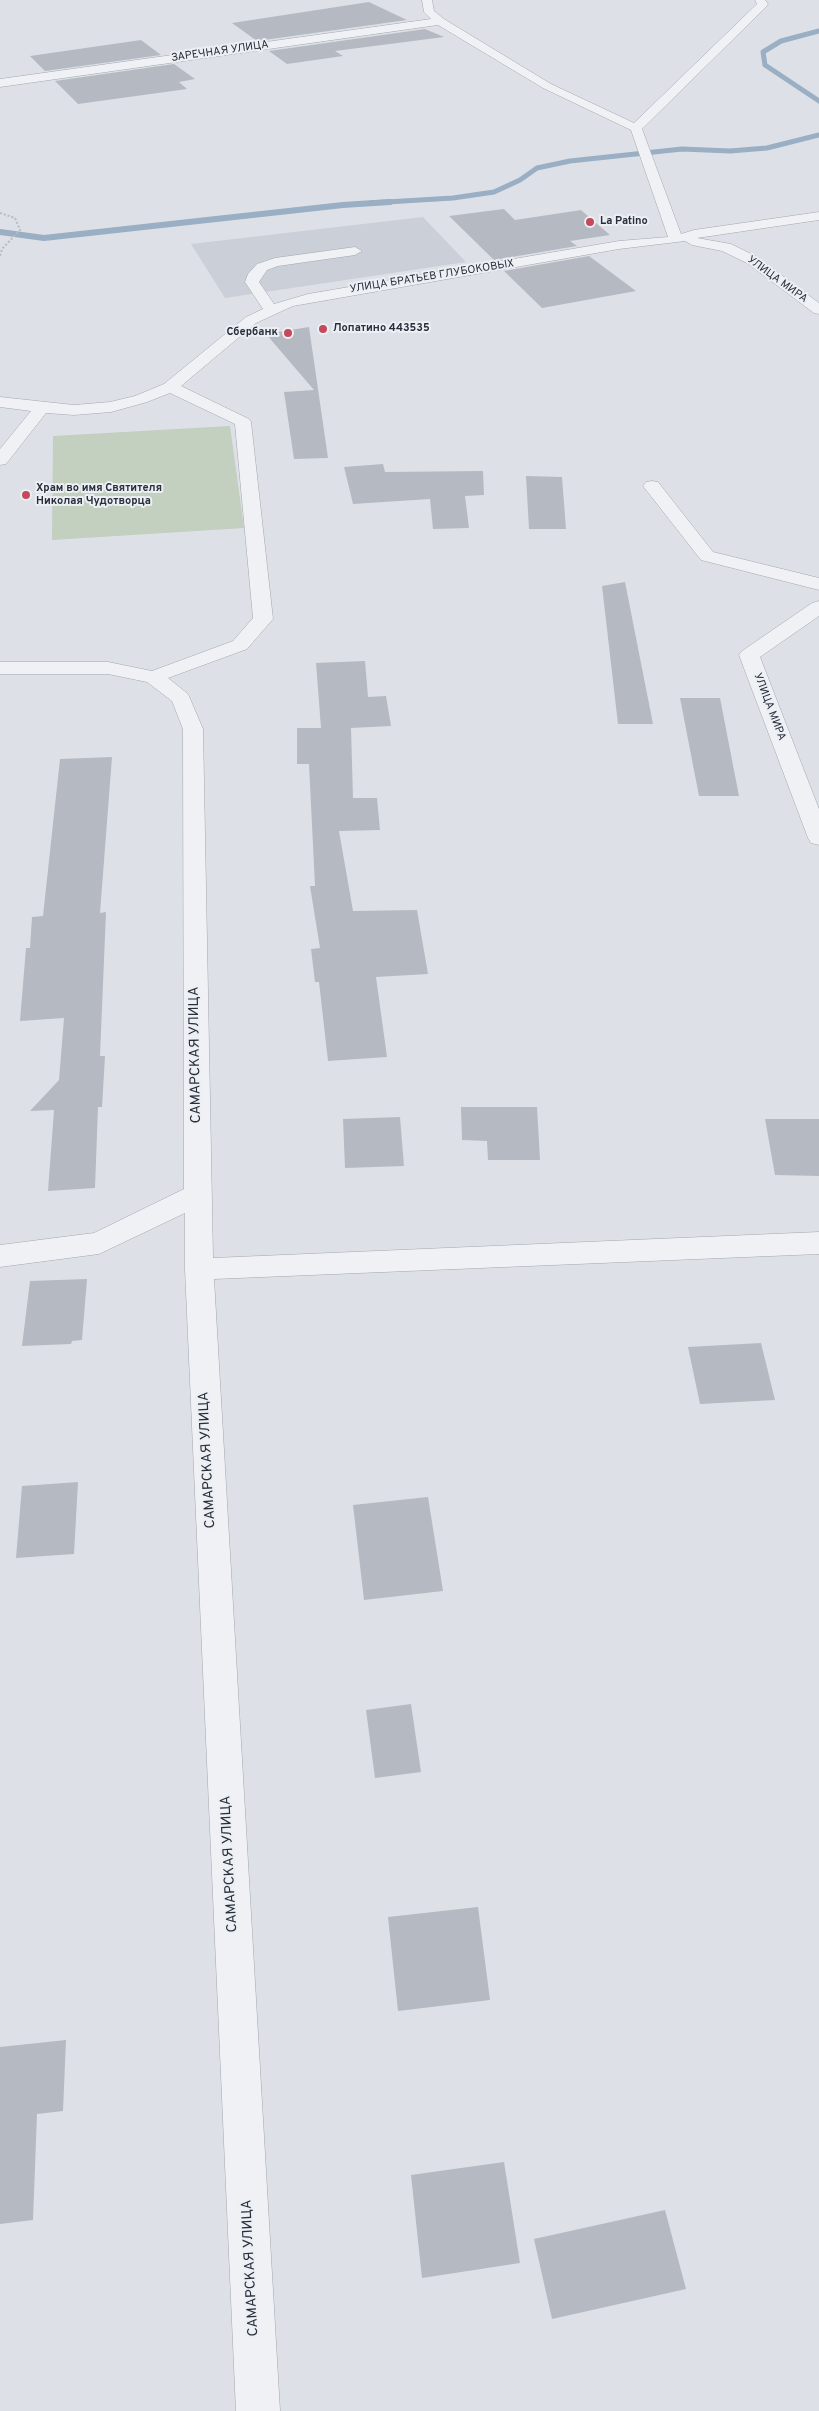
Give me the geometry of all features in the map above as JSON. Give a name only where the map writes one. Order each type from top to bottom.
[{"type":"street","points":[[427,0],[429,12],[440,20],[547,86],[636,128],[676,240]]},
{"type":"street","points":[[636,128],[763,4],[760,0]]},
{"type":"street","name":"ЗАРЕЧНАЯ УЛИЦА","points":[[0,82],[440,20]]},
{"type":"street","name":"УЛИЦА БРАТЬЕВ ГЛУБОКОВЫХ","points":[[0,402],[74,410],[111,407],[141,399],[170,387],[251,320],[271,310],[308,298],[363,287],[618,245],[676,240],[694,234],[819,216]]},
{"type":"street","name":"УЛИЦА МИРА","points":[[676,240],[698,242],[735,252],[752,260],[819,310]]},
{"type":"street","points":[[271,310],[252,282],[255,274],[262,267],[275,262],[355,251]]},
{"type":"street","points":[[153,677],[240,645],[264,619],[244,422],[170,387]]},
{"type":"street","points":[[0,460],[42,408]]},
{"type":"street","points":[[652,486],[707,556],[819,584]]},
{"type":"street","name":"УЛИЦА МИРА","points":[[819,607],[749,655],[819,838]]},
{"type":"street","name":"САМАРСКАЯ УЛИЦА","points":[[0,668],[108,668],[153,677],[181,698],[193,729],[198,1269],[258,2411]]},
{"type":"street","points":[[0,1256],[99,1243],[198,1194]]},
{"type":"street","points":[[198,1269],[819,1243]]},
{"type":"path","points":[[0,213],[15,218],[20,230],[2,249],[0,256]]},
{"type":"shaded area","points":[[423,217],[466,262],[225,298],[191,244]]},
{"type":"green space","points":[[230,426],[244,528],[52,540],[53,436]]},
{"type":"building","points":[[369,2],[407,20],[257,41],[232,23]]},
{"type":"building","points":[[425,29],[444,37],[335,51],[343,56],[287,64],[269,51]]},
{"type":"building","points":[[141,40],[161,55],[45,71],[30,56]]},
{"type":"building","points":[[174,64],[195,79],[179,82],[187,89],[78,104],[55,81]]},
{"type":"building","points":[[504,209],[515,220],[581,210],[610,235],[570,241],[577,246],[494,260],[449,216]]},
{"type":"building","points":[[589,256],[636,291],[542,308],[504,271]]},
{"type":"building","points":[[309,327],[328,458],[294,459],[284,392],[314,390],[266,334]]},
{"type":"building","points":[[383,464],[385,472],[483,471],[484,495],[465,496],[469,528],[433,529],[430,499],[353,504],[344,467]]},
{"type":"building","points":[[526,476],[562,477],[566,529],[529,529]]},
{"type":"building","points":[[625,582],[653,724],[618,724],[602,586]]},
{"type":"building","points":[[365,661],[368,697],[386,696],[391,726],[351,728],[353,798],[377,798],[380,830],[339,831],[353,911],[417,910],[428,974],[376,977],[387,1057],[328,1061],[319,982],[315,982],[311,949],[320,948],[310,886],[315,886],[309,764],[297,764],[297,728],[321,728],[316,663]]},
{"type":"building","points":[[680,698],[720,698],[739,796],[699,796]]},
{"type":"building","points":[[112,757],[100,913],[106,912],[100,1056],[105,1056],[102,1107],[98,1107],[95,1188],[48,1191],[54,1110],[30,1111],[59,1080],[64,1018],[20,1021],[26,948],[30,948],[32,917],[43,916],[60,759]]},
{"type":"building","points":[[461,1107],[537,1107],[540,1160],[488,1160],[487,1141],[462,1140]]},
{"type":"building","points":[[400,1117],[404,1166],[345,1168],[343,1119]]},
{"type":"building","points":[[765,1119],[819,1119],[819,1176],[775,1175]]},
{"type":"building","points":[[87,1279],[82,1340],[72,1341],[71,1344],[22,1346],[30,1281]]},
{"type":"building","points":[[761,1343],[775,1400],[700,1404],[688,1347]]},
{"type":"building","points":[[78,1482],[74,1554],[16,1558],[22,1486]]},
{"type":"building","points":[[428,1497],[443,1591],[364,1600],[353,1505]]},
{"type":"building","points":[[411,1704],[421,1772],[375,1778],[366,1710]]},
{"type":"building","points":[[478,1907],[490,2000],[398,2011],[388,1917]]},
{"type":"building","points":[[66,2040],[63,2111],[37,2114],[33,2220],[0,2224],[0,2047]]},
{"type":"building","points":[[504,2162],[520,2263],[422,2278],[411,2175]]},
{"type":"building","points":[[665,2210],[686,2289],[552,2319],[534,2239]]},
{"type":"waterway","points":[[819,31],[781,41],[763,52],[765,65],[819,101]]},
{"type":"waterway","points":[[370,203],[453,198],[494,192],[520,180],[537,168],[570,161],[682,149],[730,151],[767,148],[819,135]]},
{"type":"waterway","points":[[0,232],[44,238],[343,205],[390,202]]},
{"type":"place","name":"La Patino","points":[[590,222]]},
{"type":"place","name":"Лопатино 443535","points":[[323,329]]},
{"type":"place","name":"Сбербанк","points":[[288,333]]},
{"type":"place","name":"Храм во имя Святителя Николая Чудотворца","points":[[26,495]]}]
